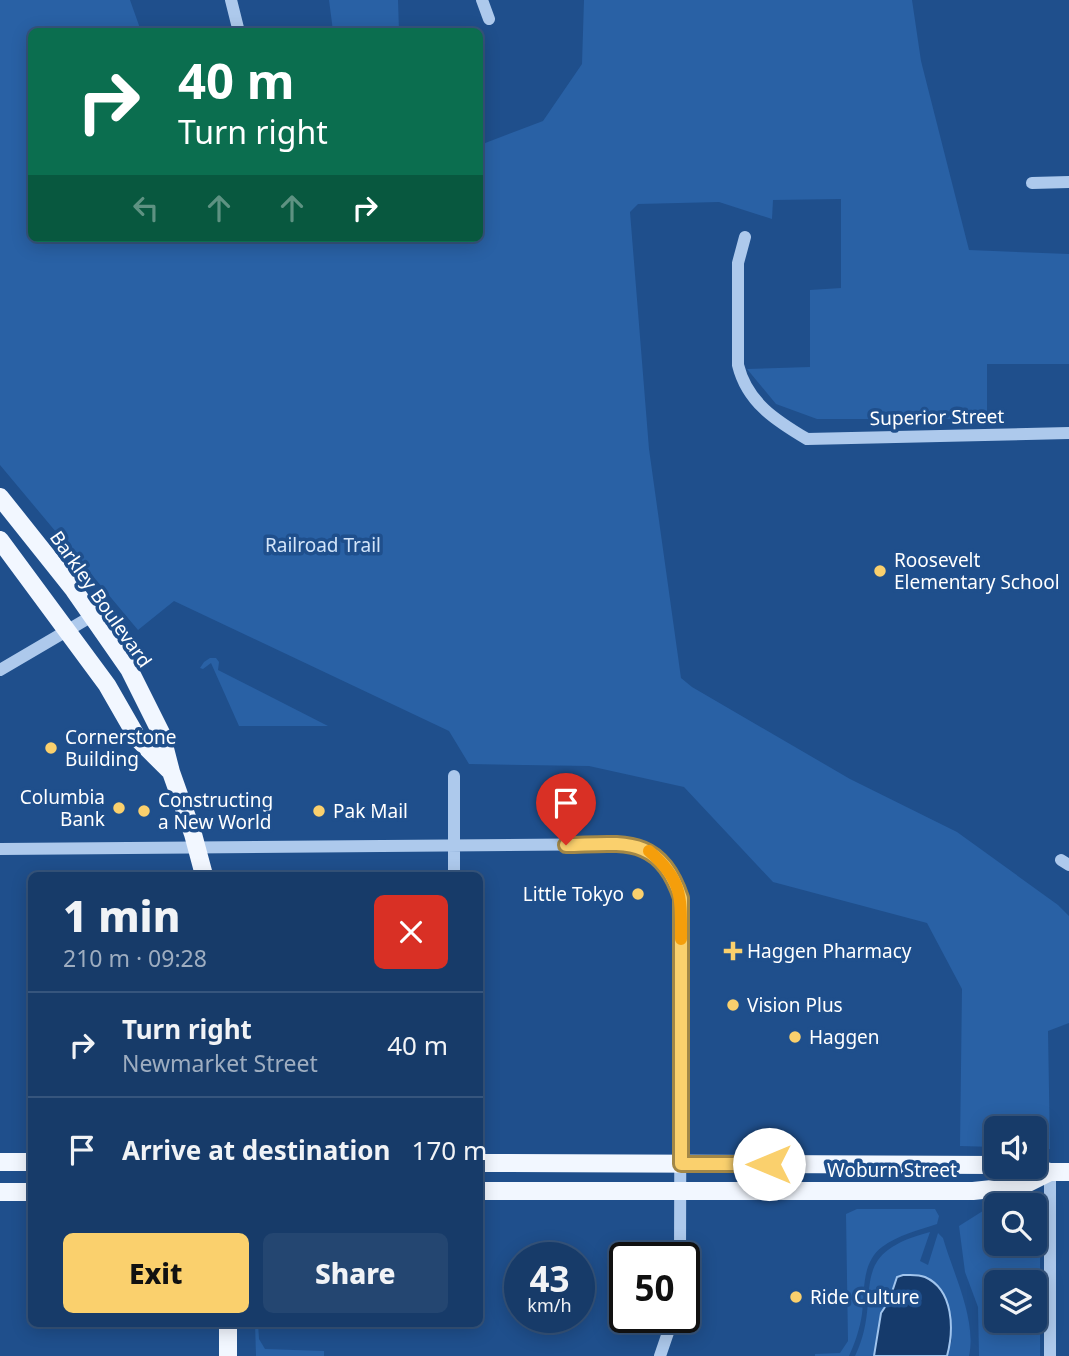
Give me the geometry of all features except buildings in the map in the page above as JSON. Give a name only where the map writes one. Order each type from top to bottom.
[{"type":"main road","name":"Barkley Boulevard","points":[[0,497],[92,616],[129,669],[161,733],[203,872]]},
{"type":"main road","name":"Barkley Boulevard","points":[[0,540],[107,685],[138,739],[171,772]]},
{"type":"main road","points":[[0,1162],[28,1162]]},
{"type":"main road","name":"Woburn Street","points":[[483,1163],[984,1165]]},
{"type":"main road","name":"Woburn Street","points":[[1047,1171],[1069,1172]]},
{"type":"main road","name":"Woburn Street","points":[[483,1191],[973,1191],[1022,1186],[1050,1172]]},
{"type":"main road","points":[[0,1192],[28,1192]]},
{"type":"main road","points":[[228,1327],[228,1356]]},
{"type":"street","points":[[231,0],[238,28]]},
{"type":"street","points":[[482,0],[489,19]]},
{"type":"street","points":[[1032,183],[1069,182]]},
{"type":"street","name":"Superior Street","points":[[745,237],[738,263],[738,365],[742,381],[757,403],[772,418],[807,439],[1069,433]]},
{"type":"street","points":[[0,670],[92,616]]},
{"type":"street","points":[[454,776],[454,872]]},
{"type":"street","points":[[0,849],[626,844],[649,850],[663,862],[675,880],[681,898],[680,1242]]},
{"type":"street","points":[[1050,1172],[1051,1356]]},
{"type":"street","points":[[660,1356],[668,1333]]},
{"type":"green space","name":"Railroad Trail","points":[[0,0],[130,0],[140,28],[28,28],[28,242],[483,242],[483,144],[543,121],[582,64],[584,0],[912,0],[921,61],[969,250],[1069,254],[1069,364],[987,364],[987,419],[817,419],[776,404],[747,369],[810,367],[810,290],[841,288],[841,199],[773,200],[772,219],[719,202],[638,204],[630,212],[649,449],[681,678],[850,779],[957,832],[1058,905],[1069,916],[1069,1023],[1048,1031],[1050,1149],[1047,1149],[1047,1116],[984,1116],[984,1147],[960,1146],[962,989],[927,923],[773,882],[684,787],[589,766],[469,764],[449,731],[174,601],[138,630],[0,465]]},
{"type":"green space","points":[[329,0],[398,0],[399,28],[333,28]]},
{"type":"green space","points":[[210,658],[216,658],[219,662],[218,670],[328,726],[239,726],[211,663],[203,669],[200,668]]},
{"type":"green space","points":[[857,1209],[935,1209],[939,1216],[937,1224],[888,1243],[870,1261],[865,1278],[860,1325],[849,1356],[815,1356],[840,1353],[848,1341],[846,1214]]},
{"type":"green space","points":[[984,1210],[984,1256],[1040,1256],[1040,1270],[984,1270],[984,1333],[1040,1333],[1040,1356],[979,1356],[978,1307],[965,1272],[959,1226]]},
{"type":"green space","points":[[930,1232],[920,1261],[928,1265],[938,1233],[943,1238],[967,1312],[971,1342],[969,1356],[947,1356],[952,1340],[921,1275],[903,1275],[897,1277],[889,1301],[881,1313],[874,1356],[855,1356],[863,1334],[870,1280],[875,1265],[885,1252],[902,1241]]},
{"type":"green space","points":[[255,1327],[258,1327],[259,1339],[265,1349],[324,1351],[324,1356],[256,1356]]},
{"type":"shaded area","points":[[897,1277],[925,1277],[942,1291],[947,1301],[951,1323],[947,1356],[874,1356],[881,1313],[889,1301]]},
{"type":"slow traffic","points":[[649,851],[663,862],[675,880],[681,898],[681,939]]},
{"type":"place","name":"Roosevelt Elementary School","points":[[880,571]]},
{"type":"place","name":"Cornerstone Building","points":[[51,748]]},
{"type":"place","name":"Columbia Bank","points":[[119,808]]},
{"type":"place","name":"Constructing a New World","points":[[144,811]]},
{"type":"place","name":"Pak Mail","points":[[319,811]]},
{"type":"place","name":"Little Tokyo","points":[[638,894]]},
{"type":"place","name":"Haggen Pharmacy","points":[[733,951]]},
{"type":"place","name":"Vision Plus","points":[[733,1005]]},
{"type":"place","name":"Haggen","points":[[795,1037]]},
{"type":"place","name":"Ride Culture","points":[[796,1297]]},
{"type":"route","points":[[566,845],[626,844],[649,850],[663,862],[675,880],[681,898],[681,1164],[769,1164]]}]
